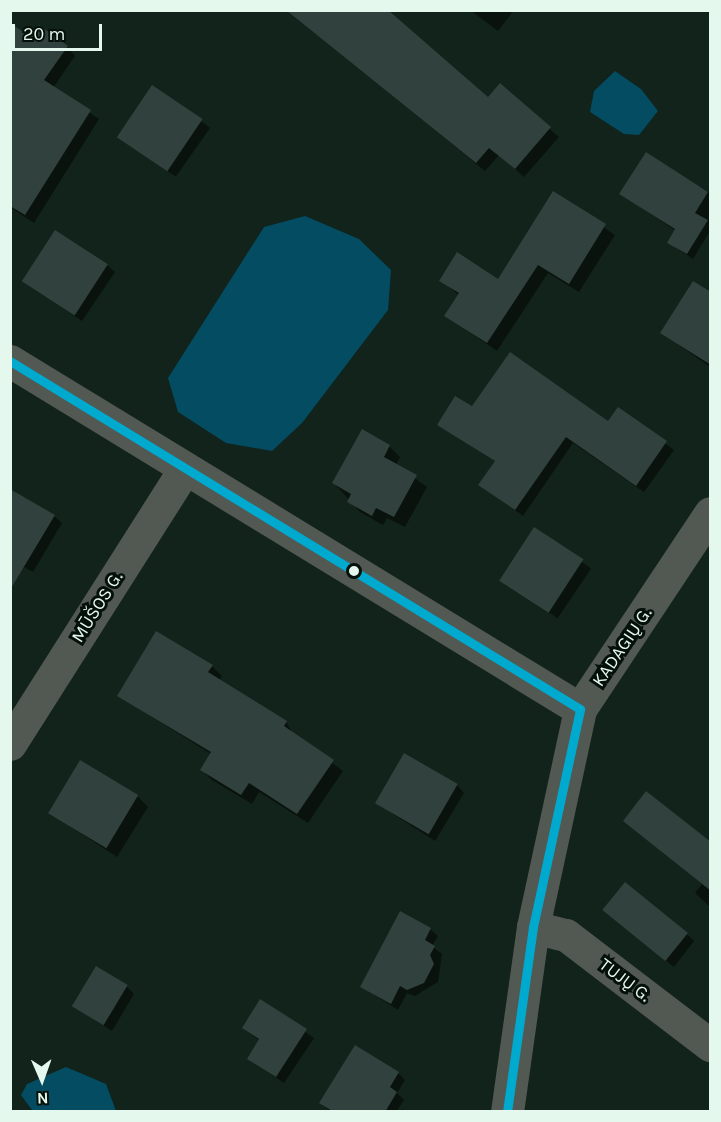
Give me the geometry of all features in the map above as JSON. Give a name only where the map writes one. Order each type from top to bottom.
[{"type":"street","points":[[10,361],[184,470],[580,709]]},
{"type":"street","name":"MŪŠOS G.","points":[[10,744],[184,470]]},
{"type":"street","name":"KADAGIŲ G.","points":[[507,1112],[533,927],[580,709],[711,513]]},
{"type":"street","name":"TUJŲ G.","points":[[533,927],[566,935],[711,1045]]},
{"type":"water","points":[[615,71],[641,89],[658,111],[639,135],[624,134],[590,112],[594,91]]},
{"type":"water","points":[[305,216],[359,239],[391,270],[388,310],[302,423],[272,451],[226,443],[178,412],[168,378],[264,227]]},
{"type":"water","points":[[66,1067],[106,1084],[116,1111],[32,1110],[21,1095],[27,1084]]},
{"type":"building","points":[[286,10],[388,10],[488,97],[500,83],[551,127],[515,169],[489,148],[476,163]]},
{"type":"building","points":[[10,23],[31,37],[39,25],[68,46],[44,80],[91,110],[25,215],[10,206]]},
{"type":"building","points":[[152,85],[203,119],[167,171],[117,137]]},
{"type":"building","points":[[646,152],[708,192],[695,213],[708,220],[687,254],[667,243],[675,229],[619,194]]},
{"type":"building","points":[[553,191],[606,224],[569,284],[538,265],[487,343],[444,316],[459,293],[439,281],[457,252],[498,279]]},
{"type":"building","points":[[55,230],[108,264],[75,315],[22,281]]},
{"type":"building","points":[[693,281],[711,292],[711,365],[660,333]]},
{"type":"building","points":[[510,352],[608,421],[618,407],[667,441],[636,486],[566,437],[515,510],[478,485],[495,461],[437,425],[455,396],[472,406]]},
{"type":"building","points":[[362,429],[390,445],[384,457],[417,475],[394,517],[376,508],[372,516],[347,502],[351,494],[332,483]]},
{"type":"building","points":[[10,489],[55,515],[10,590]]},
{"type":"building","points":[[534,527],[583,559],[549,613],[499,581]]},
{"type":"building","points":[[156,631],[213,665],[208,672],[287,721],[284,726],[334,760],[297,814],[249,783],[241,795],[200,770],[211,752],[117,696]]},
{"type":"building","points":[[404,753],[458,784],[429,834],[375,803]]},
{"type":"building","points":[[80,760],[138,795],[106,848],[48,813]]},
{"type":"building","points":[[646,791],[711,842],[711,891],[623,821]]},
{"type":"building","points":[[625,882],[688,933],[665,961],[602,910]]},
{"type":"building","points":[[400,911],[431,928],[425,940],[435,946],[430,955],[434,964],[424,983],[407,990],[400,986],[391,1004],[360,987]]},
{"type":"building","points":[[96,966],[128,985],[104,1025],[72,1006]]},
{"type":"building","points":[[260,999],[307,1029],[276,1077],[247,1059],[259,1039],[242,1028]]},
{"type":"building","points":[[355,1045],[399,1072],[390,1087],[397,1092],[385,1112],[334,1112],[319,1103]]},
{"type":"transit line","points":[[10,361],[580,709]]},
{"type":"transit line","points":[[507,1112],[533,927],[580,709]]}]
